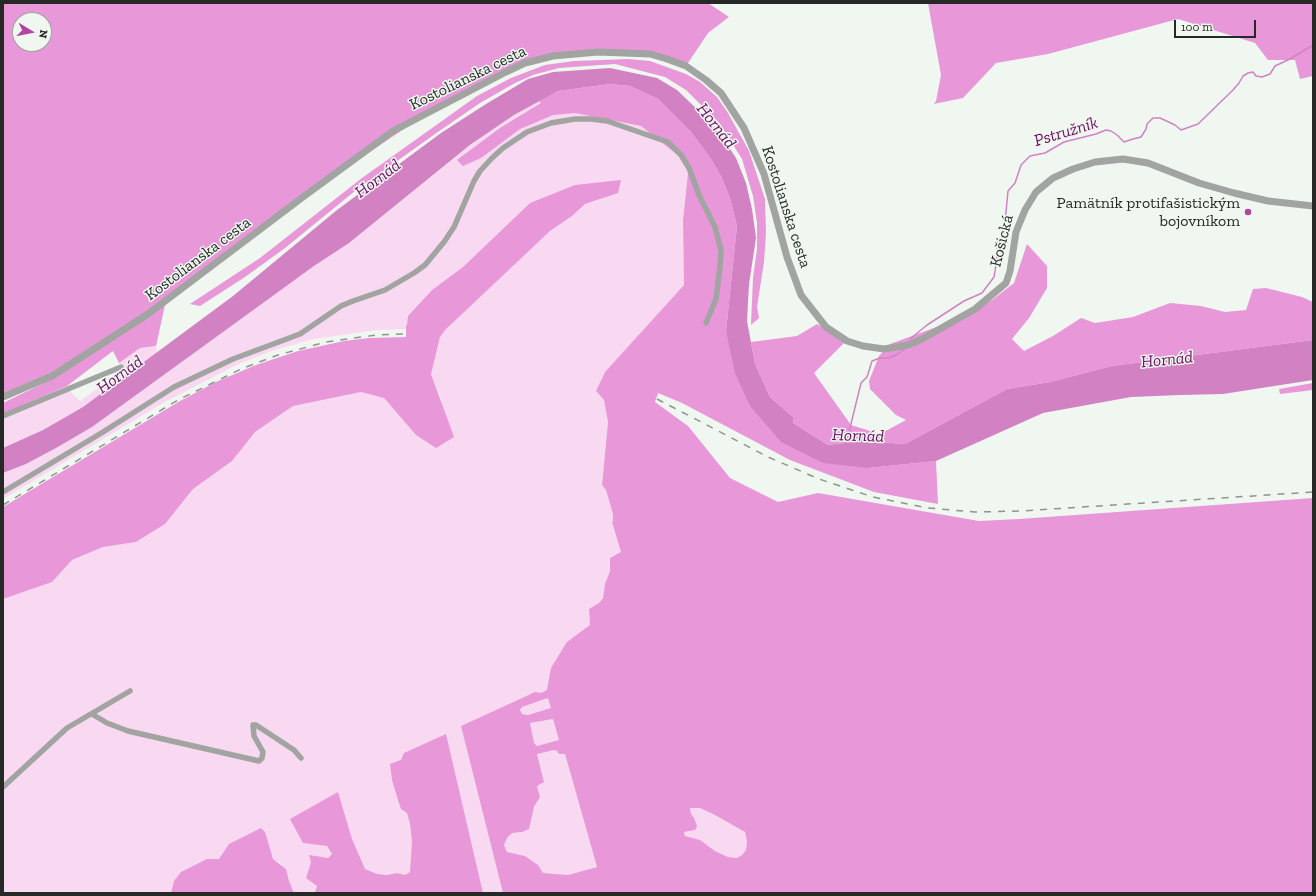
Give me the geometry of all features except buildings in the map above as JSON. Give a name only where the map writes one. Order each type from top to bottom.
[{"type":"street","name":"Kostolianska cesta","points":[[3,397],[52,376],[148,314],[316,187],[393,131],[525,63],[553,56],[576,53],[616,52],[650,54],[686,66],[721,93],[744,128],[764,174],[794,277],[801,295],[816,316],[826,327],[847,341],[863,346],[884,349],[908,345]]},
{"type":"street","points":[[3,492],[174,387],[233,359],[300,334],[341,306],[385,290],[414,273],[425,265],[454,227],[474,181],[480,171],[503,148],[526,132],[551,123],[580,119],[607,121],[668,142],[681,155],[689,168],[699,195],[715,227],[721,250],[716,299],[706,323]]},
{"type":"street","name":"Košická","points":[[908,345],[922,339],[975,309],[1006,283],[1010,271],[1016,232],[1025,210],[1036,192],[1053,178],[1073,169],[1095,162],[1123,159],[1148,163],[1199,183],[1242,195],[1268,201],[1313,206]]},
{"type":"street","points":[[3,416],[121,367]]},
{"type":"street","points":[[3,787],[67,728],[130,691]]},
{"type":"street","points":[[92,714],[107,723],[128,731],[260,761],[263,752],[254,736],[253,725],[256,725],[294,750],[301,758]]},
{"type":"shaded area","points":[[3,3],[708,3],[729,17],[708,33],[686,66],[650,54],[576,53],[525,63],[432,110],[303,197],[179,292],[72,364],[3,397]]},
{"type":"shaded area","points":[[928,3],[1313,3],[1313,76],[1300,79],[1295,60],[1268,60],[1255,43],[1178,19],[1048,54],[996,63],[963,98],[934,104],[936,101],[941,75]]},
{"type":"shaded area","points":[[628,59],[650,61],[686,74],[700,82],[717,97],[728,113],[749,151],[765,199],[766,232],[764,262],[757,307],[759,318],[751,325],[753,278],[757,249],[757,223],[753,196],[742,159],[720,124],[686,90],[665,77],[615,64],[559,68],[533,75],[515,83],[480,103],[355,191],[285,248],[245,277],[200,306],[190,304],[260,258],[362,178],[477,96],[511,78],[545,65],[574,61]]},
{"type":"shaded area","points":[[610,84],[630,86],[658,99],[691,132],[711,159],[721,176],[730,198],[737,226],[726,331],[750,406],[868,468],[936,461],[938,504],[874,492],[790,460],[682,403],[658,393],[655,402],[688,426],[730,478],[778,502],[818,493],[979,521],[1313,498],[1313,893],[503,893],[461,726],[535,692],[541,693],[547,690],[551,668],[567,642],[590,625],[589,609],[599,603],[603,598],[605,584],[610,571],[610,558],[621,552],[612,522],[613,514],[606,490],[602,485],[608,422],[604,400],[596,391],[605,372],[684,285],[683,220],[689,164],[641,126],[575,113],[553,115],[520,129],[481,158],[463,166],[457,160],[500,128],[541,103],[539,101],[558,91]],"holes":[[[548,698],[551,708],[528,715],[522,714],[520,710],[522,707]],[[553,719],[559,740],[537,746],[534,743],[530,723]],[[554,750],[559,754],[565,754],[597,867],[568,875],[543,873],[538,865],[525,856],[507,852],[504,845],[507,838],[512,833],[522,832],[529,829],[534,807],[540,797],[537,786],[544,782],[537,754]],[[690,808],[700,808],[745,832],[747,841],[746,850],[737,858],[728,857],[715,851],[700,840],[685,836],[684,832],[695,830],[697,826],[691,814]]]},
{"type":"shaded area","points":[[539,101],[556,109],[641,126],[689,164],[683,220],[684,285],[605,372],[596,391],[604,400],[608,422],[602,485],[606,490],[613,514],[612,522],[621,552],[609,560],[610,571],[605,584],[603,598],[599,603],[589,609],[590,625],[580,634],[551,668],[548,690],[541,693],[528,695],[461,726],[503,893],[483,893],[446,734],[407,813],[412,842],[412,860],[410,872],[405,875],[397,873],[387,875],[377,874],[365,869],[352,839],[338,792],[303,843],[327,846],[332,854],[328,858],[310,856],[311,862],[306,877],[317,886],[315,892],[313,893],[294,893],[286,869],[273,859],[270,850],[229,844],[219,859],[207,859],[174,881],[171,893],[3,893],[3,599],[52,582],[72,560],[103,547],[136,542],[165,524],[193,489],[232,461],[255,432],[293,406],[361,392],[384,398],[416,435],[442,401],[431,374],[440,337],[444,330],[550,231],[572,216],[585,204],[602,199],[530,203],[463,267],[432,290],[408,316],[406,329],[376,330],[314,339],[274,350],[236,365],[163,403],[3,499],[3,494],[103,430],[3,491],[3,473],[26,464],[92,427],[314,266],[349,243],[471,145],[514,115]]},
{"type":"shaded area","points":[[621,180],[618,193],[585,204],[572,216],[550,231],[445,330],[440,337],[431,374],[454,437],[436,448],[416,435],[384,398],[361,392],[293,406],[255,432],[232,461],[193,489],[165,524],[136,542],[103,547],[72,560],[52,582],[3,599],[3,507],[180,401],[216,382],[256,365],[298,351],[344,341],[369,338],[406,337],[408,316],[432,290],[463,267],[530,203],[575,185]]},
{"type":"shaded area","points":[[1027,244],[1047,266],[1047,288],[1029,318],[1012,339],[1024,351],[1053,336],[1081,318],[1095,323],[1133,317],[1170,303],[1201,306],[1225,312],[1246,310],[1253,289],[1266,288],[1302,297],[1313,302],[1313,340],[1112,366],[1050,382],[1007,389],[905,444],[861,441],[828,445],[793,423],[794,418],[770,397],[755,364],[751,342],[797,336],[817,324],[847,340],[814,373],[851,425],[880,434],[906,420],[896,415],[870,389],[869,381],[879,356],[890,344],[953,321],[992,300],[1014,283]]},
{"type":"shaded area","points":[[165,305],[156,346],[140,348],[119,363],[113,351],[67,386],[3,414],[3,403],[48,381]]},
{"type":"shaded area","points":[[156,346],[157,353],[83,407],[43,430],[3,448],[3,419],[69,391],[80,401],[123,371],[119,363],[140,348]]},
{"type":"shaded area","points":[[1313,383],[1313,390],[1280,394],[1279,389]]},
{"type":"shaded area","points":[[549,698],[552,708],[528,715],[522,714],[520,710],[522,707]]},
{"type":"shaded area","points":[[553,719],[559,740],[537,746],[534,744],[530,723]]},
{"type":"shaded area","points":[[446,734],[483,893],[313,893],[315,892],[317,886],[306,878],[311,862],[309,855],[328,858],[332,854],[327,846],[303,843],[290,819],[338,792],[352,839],[365,869],[377,874],[387,875],[397,873],[405,875],[410,872],[412,842],[410,824],[407,813],[401,809],[398,800],[392,780],[390,764],[401,760],[404,753]]},
{"type":"shaded area","points":[[554,750],[565,754],[597,867],[568,875],[543,873],[538,865],[525,856],[507,852],[504,845],[507,838],[512,833],[522,832],[540,797],[537,785],[544,781],[537,753]]},
{"type":"shaded area","points":[[690,808],[700,808],[745,832],[747,841],[746,850],[742,855],[737,858],[728,857],[715,851],[700,840],[685,836],[684,832],[695,830],[694,818],[691,814]]},
{"type":"shaded area","points":[[261,828],[265,832],[273,859],[286,869],[294,893],[171,893],[174,881],[181,872],[207,859],[219,859],[229,844]]},
{"type":"water","name":"Hornád","points":[[610,68],[657,78],[677,90],[720,134],[736,158],[746,183],[752,209],[756,238],[749,284],[747,321],[755,364],[770,397],[794,418],[793,423],[828,445],[861,441],[905,444],[1007,389],[1050,382],[1112,366],[1313,340],[1313,380],[1223,394],[1131,397],[1043,413],[936,461],[868,468],[823,463],[781,442],[750,406],[735,373],[726,331],[737,226],[730,198],[721,176],[711,159],[691,132],[658,99],[630,86],[610,84],[558,91],[514,115],[470,145],[349,243],[314,266],[92,427],[26,464],[3,473],[3,448],[43,430],[83,407],[233,296],[337,210],[441,133],[528,79],[553,72]]},
{"type":"waterway","name":"Pstružník","points":[[1001,235],[1004,232],[1008,191],[1015,183],[1021,165],[1030,156],[1045,153],[1064,142],[1106,130],[1111,131],[1124,142],[1141,137],[1147,124],[1153,118],[1160,118],[1175,125],[1181,130],[1198,124],[1233,90],[1243,76],[1253,72],[1256,76],[1262,77],[1270,74],[1275,66],[1313,45]]},
{"type":"waterway","name":"Pstružník","points":[[910,339],[927,325],[964,301],[982,293],[994,277],[998,240]]},
{"type":"waterway","name":"Pstružník","points":[[846,444],[861,383],[867,377],[872,361],[896,355],[906,348]]},
{"type":"railway","points":[[3,505],[178,400],[241,369],[278,355],[326,342],[376,335],[406,334]]},
{"type":"railway","points":[[657,399],[768,457],[819,479],[873,497],[928,508],[975,512],[1021,511],[1313,492]]},
{"type":"place","name":"Pamätník protifašistickým bojovníkom","points":[[1248,212]]}]
